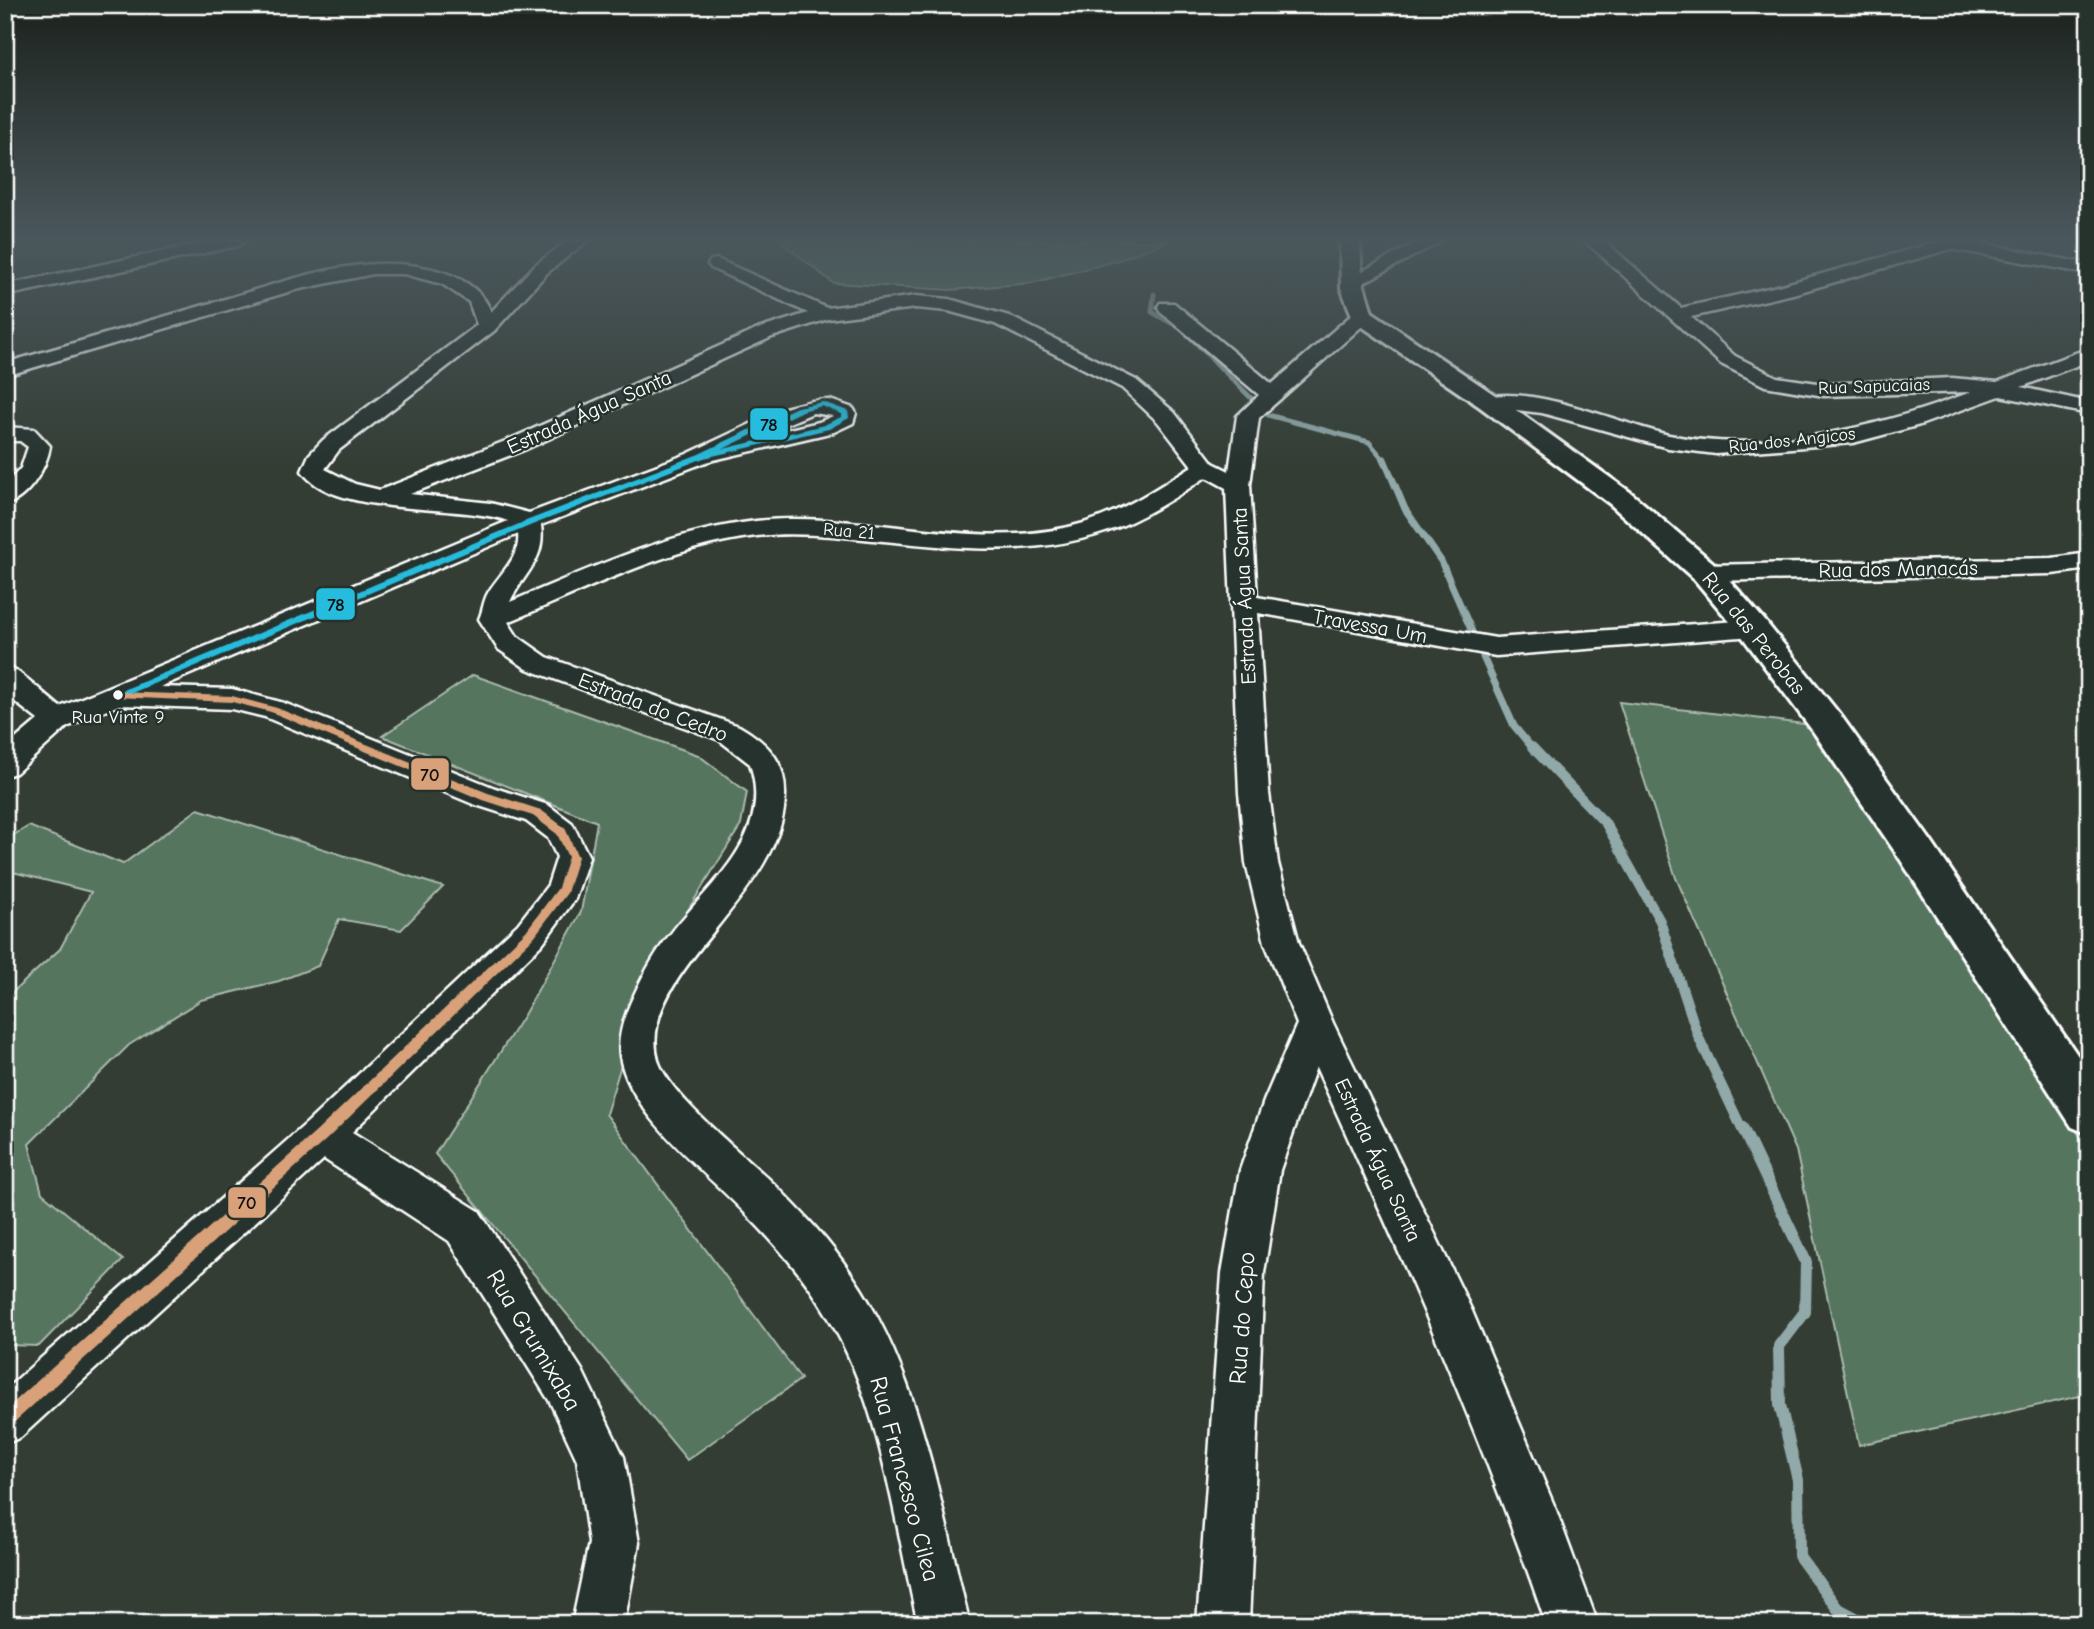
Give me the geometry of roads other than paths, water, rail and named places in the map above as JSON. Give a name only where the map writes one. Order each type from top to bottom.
[{"type":"street","points":[[5,370],[184,317]]},
{"type":"street","points":[[483,317],[487,327]]},
{"type":"street","points":[[492,619],[500,598],[530,547],[533,533],[530,523],[512,514],[491,510],[346,490],[323,481],[313,471],[317,460],[331,445],[425,377],[496,317]]},
{"type":"street","name":"Estrada Água Santa","points":[[383,496],[516,445],[765,333],[815,317]]},
{"type":"street","name":"Estrada Água Santa","points":[[991,317],[1129,384],[1166,417],[1205,468],[1238,485],[1254,793],[1262,863],[1282,943],[1315,1024],[1456,1327],[1532,1510],[1572,1624]]},
{"type":"street","points":[[1179,317],[1272,395]]},
{"type":"street","points":[[1238,485],[1248,416],[1361,317]]},
{"type":"street","name":"Rua das Perobas","points":[[1364,317],[1489,402],[1620,498],[1706,573],[1753,628],[1828,725],[1914,848],[2089,1112]]},
{"type":"street","name":"Rua Sapucaias","points":[[1678,317],[1728,360],[1772,382],[1824,390],[1932,384],[1994,388],[2089,408]]},
{"type":"street","name":"Rua dos Angicos","points":[[1489,402],[1523,401],[1546,405],[1643,437],[1697,446],[1742,448],[1851,436],[1895,425],[2089,354]]},
{"type":"street","points":[[5,765],[57,720],[530,523],[702,456],[800,409],[823,404],[845,413],[838,423],[826,427],[702,456]]},
{"type":"street","points":[[5,434],[26,434],[38,446],[38,455],[30,471],[5,498]]},
{"type":"street","name":"Rua 21","points":[[492,619],[667,551],[742,530],[794,527],[985,543],[1047,539],[1094,527],[1135,510],[1205,468]]},
{"type":"street","name":"Rua dos Manacás","points":[[1706,573],[2052,566],[2089,561]]},
{"type":"street","name":"Travessa Um","points":[[1245,603],[1496,647],[1753,628]]},
{"type":"street","name":"Estrada do Cedro","points":[[492,619],[497,635],[514,650],[537,663],[729,733],[754,749],[769,768],[771,816],[763,843],[742,876],[690,934],[659,976],[639,1024],[639,1060],[657,1095],[773,1212],[843,1299]]},
{"type":"street","points":[[5,674],[16,688],[57,720]]},
{"type":"street","points":[[5,1421],[322,1135],[530,934],[563,890],[573,857],[561,831],[537,813],[484,796],[274,710],[232,699],[118,695]]},
{"type":"street","name":"Rua do Cepo","points":[[1223,1624],[1243,1273],[1260,1170],[1283,1101],[1315,1024]]},
{"type":"street","name":"Rua Grumixaba","points":[[322,1135],[464,1226],[566,1386],[600,1457],[614,1543],[598,1624]]},
{"type":"street","name":"Rua Francesco Cilea","points":[[843,1299],[864,1337],[895,1425],[944,1624]]},
{"type":"waterway","points":[[1161,317],[1182,329],[1252,399]]},
{"type":"waterway","points":[[1268,415],[1369,442],[1385,461]]},
{"type":"waterway","points":[[1385,461],[1405,509],[1441,561],[1473,634]]},
{"type":"waterway","points":[[1483,657],[1514,726],[1533,749]]},
{"type":"waterway","points":[[1532,747],[1606,824],[1660,921],[1698,1036],[1742,1129]]},
{"type":"waterway","points":[[1742,1127],[1806,1262],[1805,1312],[1779,1346],[1780,1405],[1798,1480],[1799,1556],[1837,1608],[1867,1624]]},
{"type":"place","name":"Rua Vinte 9","points":[[118,695]]}]
